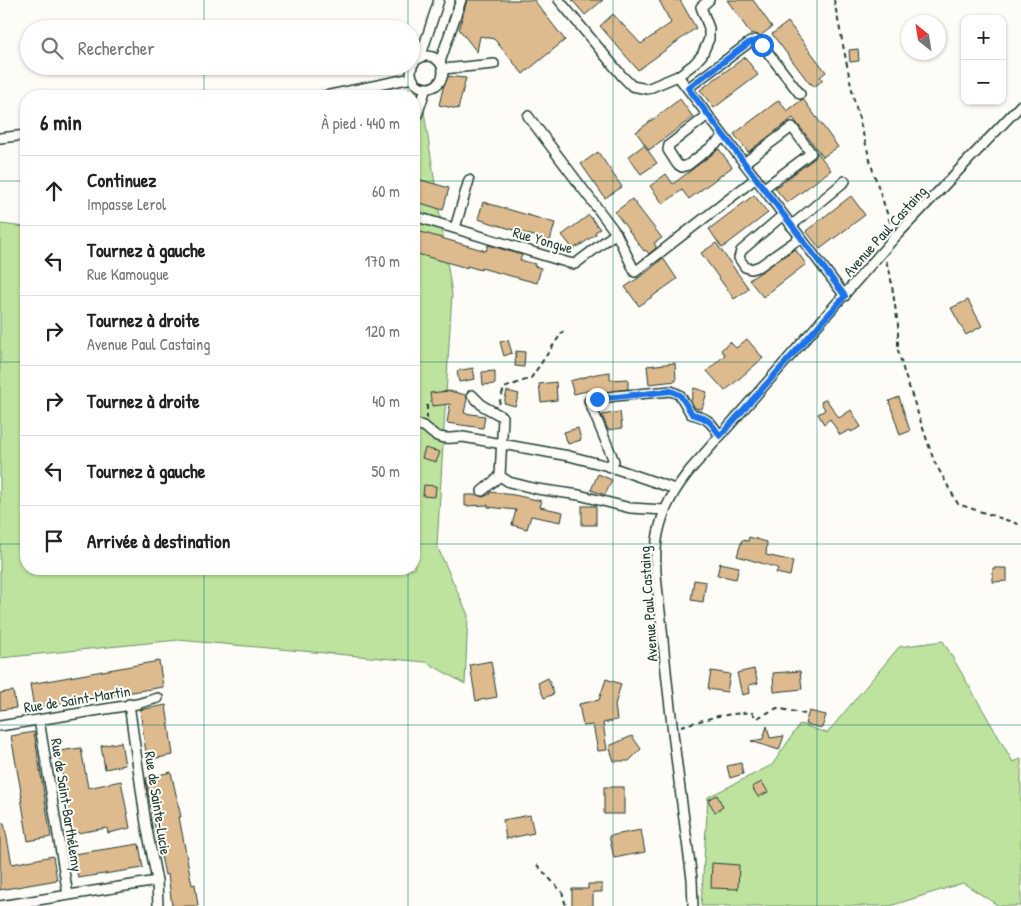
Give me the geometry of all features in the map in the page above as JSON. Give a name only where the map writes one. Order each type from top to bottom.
[{"type":"street","points":[[439,0],[420,58],[431,56],[442,66],[494,64]]},
{"type":"street","points":[[354,90],[412,78],[417,85],[426,88],[439,83],[442,79],[442,66],[461,0]]},
{"type":"street","points":[[558,0],[622,76],[632,86],[647,89],[678,76],[698,60],[707,48],[710,39],[709,28],[699,4],[709,0]]},
{"type":"street","points":[[688,88],[750,42],[757,41],[800,94]]},
{"type":"street","points":[[678,76],[845,296]]},
{"type":"street","points":[[420,106],[426,88]]},
{"type":"street","name":"Avenue Paul Castaing","points":[[693,906],[692,879],[672,728],[655,554],[665,510],[676,489],[720,436],[884,252],[895,237],[1021,105]]},
{"type":"street","points":[[708,115],[669,144],[668,150],[678,165],[683,167],[688,165],[724,137]]},
{"type":"street","points":[[528,116],[616,233],[635,272],[756,178]]},
{"type":"street","points":[[744,163],[792,127],[811,153],[764,188]]},
{"type":"street","points":[[0,138],[20,136]]},
{"type":"street","points":[[455,228],[469,180]]},
{"type":"street","points":[[791,226],[845,181]]},
{"type":"street","points":[[783,215],[741,251],[739,258],[750,269],[760,266],[800,238]]},
{"type":"street","name":"Rue Yongwe","points":[[420,218],[562,262],[575,264],[616,233]]},
{"type":"street","points":[[608,466],[614,461],[589,401],[615,396],[671,391],[680,395],[692,414],[704,417],[712,423],[720,436]]},
{"type":"street","points":[[472,395],[484,406],[502,417],[500,476]]},
{"type":"street","points":[[420,425],[426,426],[436,436],[450,439],[463,437],[568,456],[608,466],[676,489]]},
{"type":"street","points":[[482,491],[500,476]]},
{"type":"street","points":[[500,476],[509,482],[537,489],[579,495],[630,508],[665,510]]},
{"type":"street","name":"Rue de Saint-Martin","points":[[0,726],[158,698]]},
{"type":"street","name":"Rue de Sainte-Lucie","points":[[129,704],[146,824],[157,881],[158,906]]},
{"type":"street","name":"Rue de Saint-Barthélemy","points":[[39,720],[68,895]]},
{"type":"street","points":[[0,906],[157,881]]},
{"type":"path","points":[[834,0],[856,109],[895,237]]},
{"type":"path","points":[[884,252],[890,273],[898,325],[898,350],[934,461],[958,504],[1021,525]]},
{"type":"path","points":[[502,417],[499,402],[504,388],[531,378],[563,331]]},
{"type":"path","points":[[426,426],[427,405]]},
{"type":"path","points":[[672,728],[718,716],[751,712],[757,718],[777,708],[805,714]]},
{"type":"path","points":[[537,864],[562,892],[566,906]]},
{"type":"green space","points":[[421,92],[452,294],[437,546],[468,615],[465,684],[426,662],[178,640],[0,658],[0,224],[20,226],[20,575],[420,575]]},
{"type":"green space","points":[[943,641],[1013,762],[1021,759],[1021,906],[999,906],[963,883],[890,906],[701,906],[708,797],[772,765],[800,724],[827,733],[899,647]]},
{"type":"building","points":[[467,0],[534,0],[565,40],[523,74],[494,39],[480,36],[477,52],[459,29]]},
{"type":"building","points":[[572,0],[603,0],[585,15]]},
{"type":"building","points":[[659,0],[680,0],[696,28],[638,70],[600,26],[613,14],[641,44],[671,23]]},
{"type":"building","points":[[727,0],[753,0],[772,27],[760,36],[751,34]]},
{"type":"building","points":[[788,22],[826,72],[820,77],[823,80],[814,87],[772,34]]},
{"type":"building","points":[[858,49],[859,61],[850,62],[849,50]]},
{"type":"building","points":[[745,57],[758,75],[714,108],[700,90]]},
{"type":"building","points":[[446,76],[466,78],[458,109],[439,105]]},
{"type":"building","points":[[680,99],[693,117],[649,150],[636,132]]},
{"type":"building","points":[[803,99],[838,147],[823,157],[793,118],[748,152],[734,134],[779,100],[787,111]]},
{"type":"building","points":[[644,145],[657,163],[641,174],[628,157]]},
{"type":"building","points":[[719,149],[732,167],[689,199],[682,190],[663,204],[650,186],[666,174],[673,184]]},
{"type":"building","points":[[598,152],[622,187],[605,198],[581,164]]},
{"type":"building","points":[[817,152],[831,170],[787,203],[775,188],[815,158]]},
{"type":"building","points":[[420,180],[449,188],[443,210],[420,203]]},
{"type":"building","points":[[754,195],[768,213],[722,248],[709,229]]},
{"type":"building","points":[[851,196],[865,215],[820,249],[806,231]]},
{"type":"building","points":[[632,199],[662,238],[654,243],[656,248],[649,254],[646,250],[644,251],[615,212]]},
{"type":"building","points":[[483,202],[555,223],[550,241],[478,219]]},
{"type":"building","points":[[589,215],[600,229],[595,232],[596,234],[573,249],[562,235]]},
{"type":"building","points":[[420,232],[486,251],[488,245],[522,255],[520,260],[535,264],[534,266],[541,268],[537,283],[481,268],[481,270],[467,266],[467,268],[420,255]]},
{"type":"building","points":[[716,243],[749,289],[734,299],[701,253]]},
{"type":"building","points":[[795,249],[806,264],[763,297],[749,280]]},
{"type":"building","points":[[663,258],[677,279],[639,306],[625,287]]},
{"type":"building","points":[[968,300],[982,326],[966,335],[951,308]]},
{"type":"building","points":[[747,339],[763,358],[725,391],[707,371],[725,355],[721,350],[730,342],[736,348]]},
{"type":"building","points":[[508,340],[512,353],[504,356],[500,342]]},
{"type":"building","points":[[516,351],[525,352],[524,367],[515,366]]},
{"type":"building","points":[[675,363],[676,381],[649,384],[647,366]]},
{"type":"building","points":[[473,368],[475,379],[459,382],[457,371]]},
{"type":"building","points":[[495,371],[495,384],[483,385],[482,372]]},
{"type":"building","points":[[610,372],[610,380],[628,379],[628,389],[599,393],[599,388],[574,394],[570,381]]},
{"type":"building","points":[[556,382],[557,400],[541,402],[539,384]]},
{"type":"building","points":[[694,388],[707,392],[702,409],[695,408],[691,401]]},
{"type":"building","points":[[449,391],[466,395],[464,413],[485,416],[483,428],[447,423],[450,404],[432,406],[430,393]]},
{"type":"building","points":[[507,391],[519,394],[515,406],[504,403]]},
{"type":"building","points":[[899,397],[910,431],[900,435],[889,401]]},
{"type":"building","points":[[826,399],[839,418],[851,410],[861,427],[840,435],[830,419],[824,424],[818,414],[825,410],[821,402]]},
{"type":"building","points":[[620,412],[622,428],[608,430],[602,415]]},
{"type":"building","points":[[578,428],[581,440],[568,444],[564,432]]},
{"type":"building","points":[[425,448],[440,452],[436,462],[422,458]]},
{"type":"building","points":[[598,474],[612,480],[605,495],[591,490]]},
{"type":"building","points":[[424,485],[436,486],[435,497],[423,496]]},
{"type":"building","points":[[490,492],[542,501],[540,507],[563,512],[561,522],[531,516],[527,529],[512,525],[516,510],[488,507],[488,505],[465,506],[465,495],[483,497],[490,494]]},
{"type":"building","points":[[582,506],[596,506],[596,525],[582,525]]},
{"type":"building","points":[[749,537],[767,542],[766,555],[793,561],[790,576],[776,573],[778,568],[737,556],[742,540],[748,541]]},
{"type":"building","points":[[720,563],[739,567],[736,579],[717,575]]},
{"type":"building","points":[[993,568],[1007,568],[1007,581],[993,582]]},
{"type":"building","points":[[694,580],[706,582],[703,602],[691,600]]},
{"type":"building","points":[[159,661],[163,687],[34,708],[30,684]]},
{"type":"building","points":[[491,661],[497,697],[476,701],[470,665]]},
{"type":"building","points":[[754,669],[758,683],[749,685],[750,693],[742,695],[737,673]]},
{"type":"building","points":[[711,671],[730,674],[727,692],[708,689]]},
{"type":"building","points":[[800,671],[802,689],[774,692],[773,673]]},
{"type":"building","points":[[548,678],[554,694],[544,698],[538,683]]},
{"type":"building","points":[[606,679],[621,684],[615,705],[617,720],[603,723],[607,750],[598,751],[593,725],[583,726],[579,704],[599,700]]},
{"type":"building","points":[[13,691],[16,708],[0,710],[0,693]]},
{"type":"building","points":[[166,705],[173,755],[147,760],[140,710]]},
{"type":"building","points":[[809,711],[826,715],[822,728],[805,724]]},
{"type":"building","points":[[767,726],[770,738],[784,736],[779,750],[751,741],[763,739]]},
{"type":"building","points":[[34,732],[51,837],[28,841],[11,736]]},
{"type":"building","points":[[632,736],[641,749],[629,761],[614,761],[609,746]]},
{"type":"building","points":[[121,742],[125,765],[105,769],[101,746]]},
{"type":"building","points":[[81,748],[88,788],[121,781],[130,828],[108,833],[107,828],[71,834],[59,751]]},
{"type":"building","points":[[741,763],[743,774],[730,778],[727,766]]},
{"type":"building","points":[[171,772],[181,817],[179,817],[192,885],[195,884],[198,906],[172,906],[168,874],[165,875],[148,793],[146,778]]},
{"type":"building","points":[[762,782],[768,792],[758,797],[752,787]]},
{"type":"building","points":[[604,787],[624,787],[624,814],[604,814]]},
{"type":"building","points":[[717,795],[723,807],[715,812],[708,800]]},
{"type":"building","points":[[530,815],[534,833],[506,839],[503,820]]},
{"type":"building","points":[[0,823],[4,823],[12,864],[53,856],[57,880],[0,890]]},
{"type":"building","points":[[641,830],[645,852],[614,858],[609,836]]},
{"type":"building","points":[[139,844],[143,868],[78,878],[74,854]]},
{"type":"building","points":[[712,863],[739,865],[738,889],[711,888]]},
{"type":"building","points":[[588,884],[602,884],[602,892],[593,892],[593,906],[572,906],[572,889],[588,889]]},
{"type":"route","points":[[597,399],[671,391],[680,395],[692,414],[704,417],[712,423],[720,436],[845,296],[688,88],[753,40],[762,45]]}]
